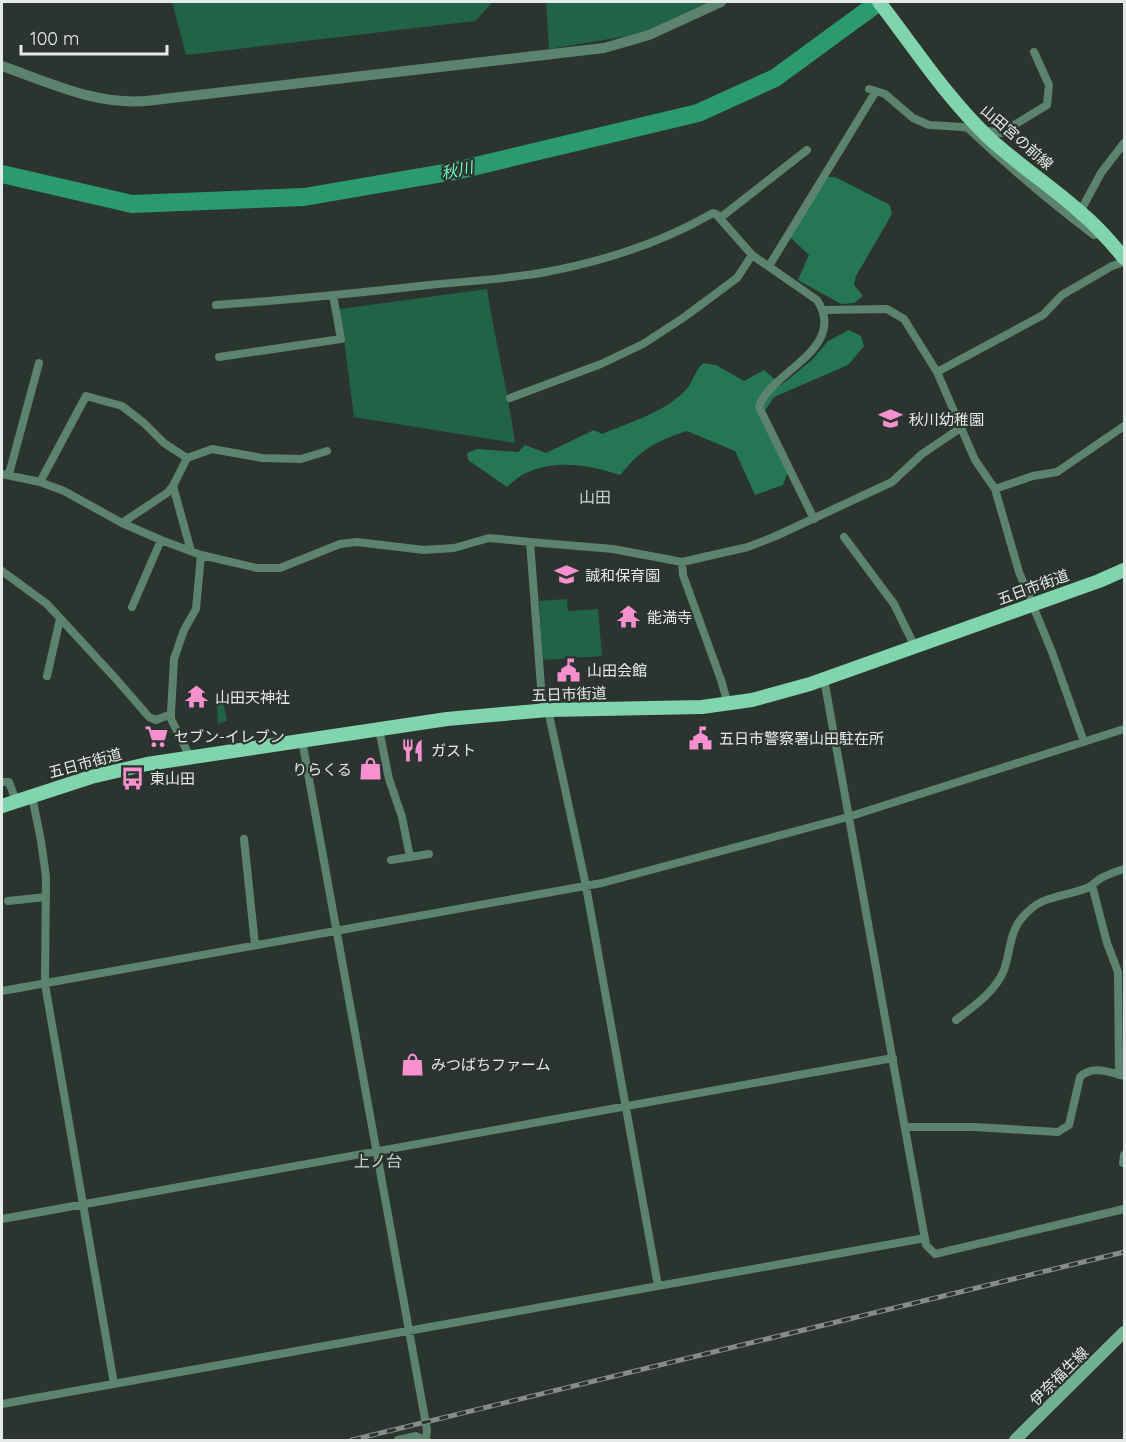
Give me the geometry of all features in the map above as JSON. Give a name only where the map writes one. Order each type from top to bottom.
[{"type":"main road","name":"山田宮の前線","points":[[879,2],[977,126],[1006,153],[1080,212],[1103,233],[1125,260]]},
{"type":"main road","name":"五日市街道","points":[[2,806],[115,771],[190,757],[447,719],[548,710],[677,708],[728,704],[787,691],[824,679],[1125,570]]},
{"type":"main road","name":"伊奈福生線","points":[[1015,1440],[1125,1332]]},
{"type":"street","points":[[2,66],[94,98],[128,102],[146,101],[604,48],[649,36],[721,2]]},
{"type":"street","points":[[769,266],[873,90],[885,94],[913,118],[930,125],[1004,133],[1047,105],[1050,85],[1034,52]]},
{"type":"street","points":[[969,129],[1016,174],[1068,215],[1094,235],[1103,233]]},
{"type":"street","points":[[1080,212],[1101,173],[1125,143]]},
{"type":"street","points":[[720,218],[807,150]]},
{"type":"street","points":[[216,305],[544,272],[608,257],[653,242],[682,231],[713,213],[752,255],[817,300],[823,310],[824,326],[819,340],[802,362],[762,397],[759,408],[814,519]]},
{"type":"street","points":[[510,398],[601,364],[643,344],[737,278],[752,255]]},
{"type":"street","points":[[938,372],[1044,315],[1062,295],[1125,260]]},
{"type":"street","points":[[219,357],[341,339],[333,295]]},
{"type":"street","points":[[823,310],[887,309],[896,312],[904,320],[938,372],[975,460],[995,489],[1019,572],[1053,652],[1084,742]]},
{"type":"street","points":[[39,363],[5,474],[40,482],[64,491],[122,523],[201,555],[268,569],[280,568],[340,544],[357,542],[423,550],[454,548],[489,538],[612,549],[682,562],[748,547],[892,482],[922,454],[962,427]]},
{"type":"street","points":[[40,482],[86,396],[122,406],[164,443],[187,458]]},
{"type":"street","points":[[995,489],[1033,476],[1056,472],[1125,426]]},
{"type":"street","points":[[122,523],[167,493],[187,458],[212,449],[262,458],[301,459],[327,451]]},
{"type":"street","points":[[173,486],[191,551]]},
{"type":"street","points":[[844,537],[894,604],[915,647]]},
{"type":"street","points":[[132,607],[160,540]]},
{"type":"street","points":[[530,542],[542,700],[548,710],[586,886],[658,1286]]},
{"type":"street","points":[[190,757],[171,719],[171,714],[174,659],[176,649],[196,609],[201,555]]},
{"type":"street","points":[[682,562],[683,575],[722,680],[728,704]]},
{"type":"street","points":[[2,571],[47,604],[149,717],[156,720],[171,714]]},
{"type":"street","points":[[47,676],[60,619]]},
{"type":"street","points":[[824,679],[926,1245],[935,1254],[1125,1209]]},
{"type":"street","points":[[379,729],[389,779],[402,817],[410,857]]},
{"type":"street","points":[[2,991],[586,886],[848,817],[1125,729]]},
{"type":"street","points":[[302,740],[427,1430],[425,1440],[416,1436],[398,1440]]},
{"type":"street","points":[[2,782],[9,782],[16,801]]},
{"type":"street","points":[[32,796],[41,841],[46,897],[45,984],[114,1384]]},
{"type":"street","points":[[244,840],[255,945]]},
{"type":"street","points":[[391,860],[429,854]]},
{"type":"street","points":[[956,1020],[987,996],[996,983],[1004,971],[1019,920],[1032,907],[1041,901],[1092,885],[1102,877],[1125,869]]},
{"type":"street","points":[[906,1127],[974,1127],[1058,1132],[1069,1125],[1080,1077],[1085,1072],[1092,1069],[1122,1076],[1118,972],[1107,944],[1092,885]]},
{"type":"street","points":[[8,901],[46,897]]},
{"type":"street","points":[[2,1219],[892,1058]]},
{"type":"street","points":[[2,1404],[925,1238]]},
{"type":"green space","points":[[172,2],[493,2],[475,21],[186,55]]},
{"type":"green space","points":[[546,2],[708,2],[640,34],[549,49]]},
{"type":"green space","points":[[825,177],[835,177],[890,205],[892,214],[856,276],[854,285],[863,296],[854,303],[841,304],[798,280],[809,255],[790,237]]},
{"type":"green space","points":[[487,289],[515,443],[354,417],[340,309]]},
{"type":"green space","points":[[849,330],[861,336],[864,346],[848,365],[774,397],[760,418],[788,472],[783,485],[755,495],[735,451],[687,431],[650,447],[620,475],[585,466],[549,466],[523,474],[507,487],[468,460],[467,453],[477,449],[518,452],[525,445],[546,453],[594,430],[602,434],[635,421],[677,398],[688,387],[703,363],[716,365],[744,381],[764,370],[781,385],[812,360],[828,341]]},
{"type":"green space","points":[[567,599],[568,611],[598,609],[602,656],[543,660],[539,601]]},
{"type":"green space","points":[[223,702],[227,721],[218,724],[217,704]]},
{"type":"waterway","name":"秋川","points":[[2,174],[132,204],[304,197],[455,171],[698,113],[775,78],[879,2]]},
{"type":"railway","points":[[352,1440],[1124,1252]]},
{"type":"place","name":"秋川幼稚園","points":[[891,419]]},
{"type":"place","name":"誠和保育園","points":[[567,575]]},
{"type":"place","name":"能満寺","points":[[629,617]]},
{"type":"place","name":"山田会館","points":[[569,670]]},
{"type":"place","name":"山田天神社","points":[[197,697]]},
{"type":"place","name":"セブン-イレブン","points":[[156,736]]},
{"type":"place","name":"五日市警察署山田駐在所","points":[[701,738]]},
{"type":"place","name":"ガスト","points":[[413,750]]},
{"type":"place","name":"りらくる","points":[[370,769]]},
{"type":"place","name":"東山田","points":[[132,778]]},
{"type":"place","name":"みつばちファーム","points":[[413,1064]]},
{"type":"district","name":"山田","points":[[595,497]]},
{"type":"district","name":"上ノ台","points":[[378,1161]]}]
